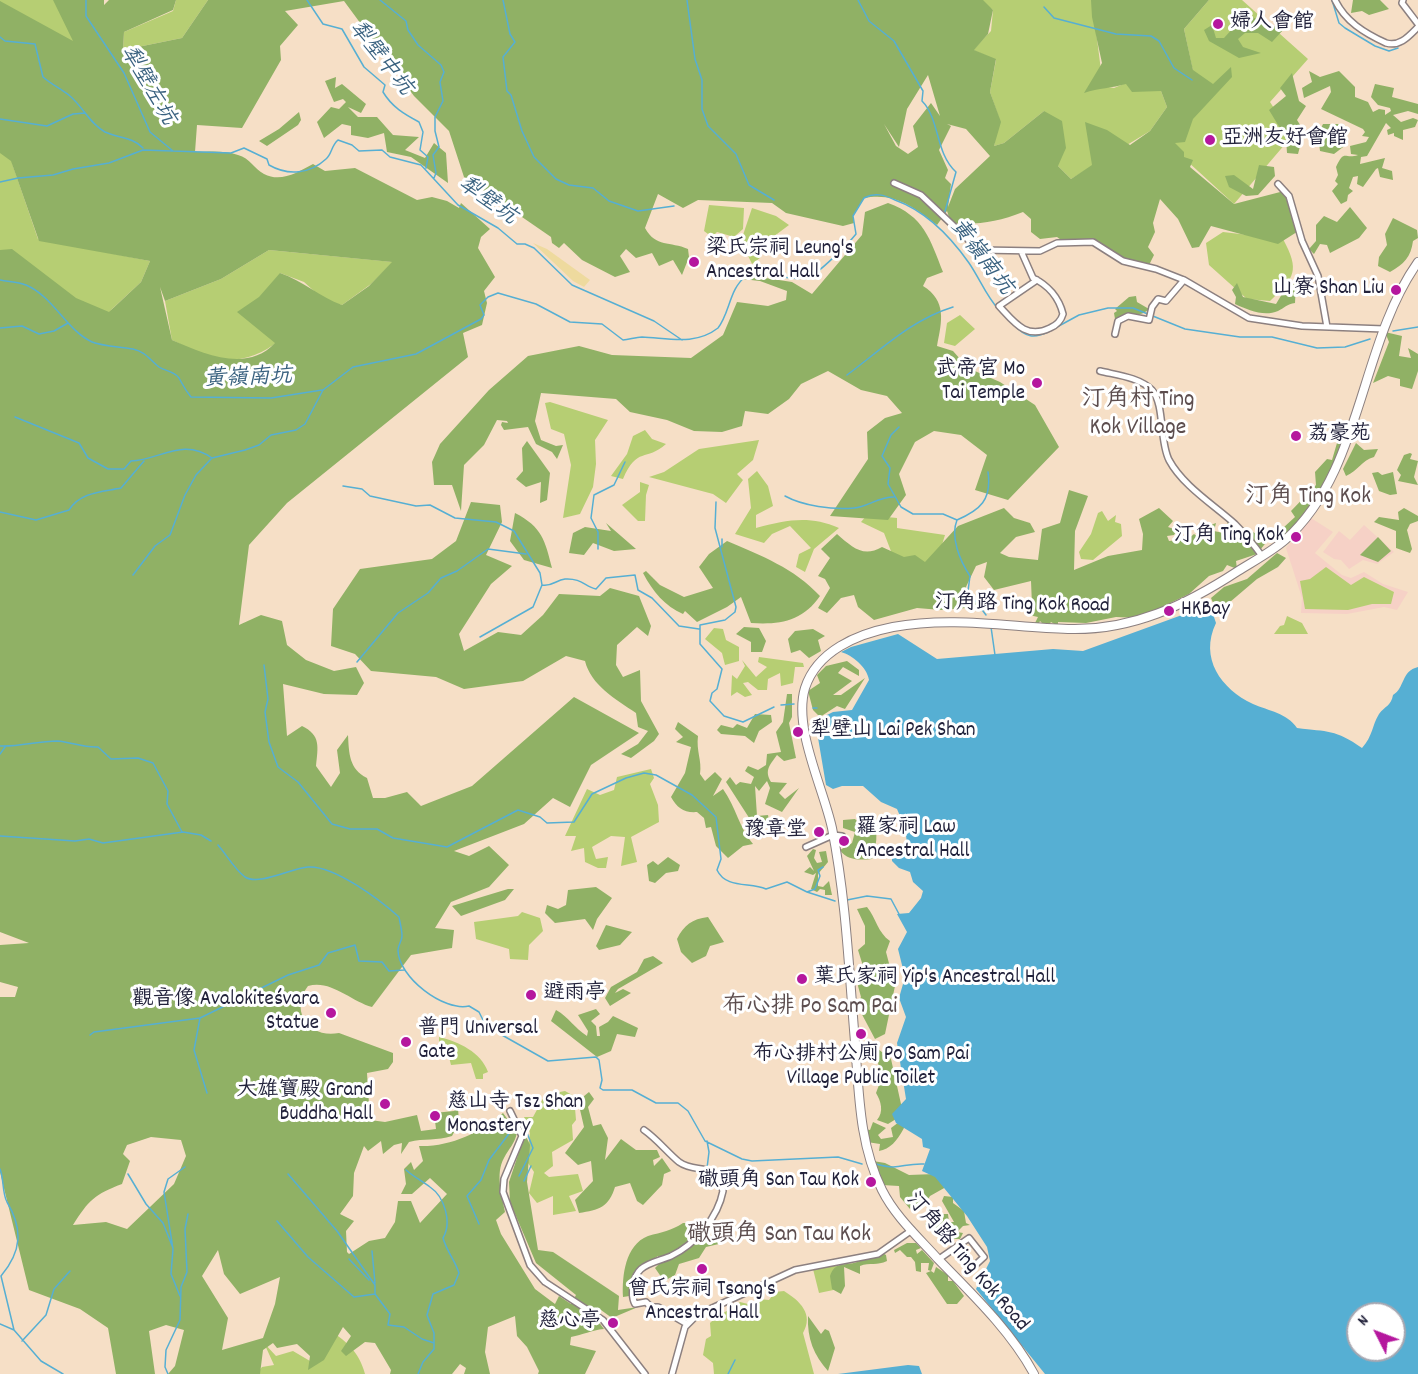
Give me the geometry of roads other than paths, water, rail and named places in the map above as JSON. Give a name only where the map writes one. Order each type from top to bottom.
[{"type":"main road","name":"汀角路 Ting Kok Road","points":[[1034,1374],[1014,1344],[912,1230],[885,1195],[872,1166],[865,1143],[858,1091],[843,898],[833,835],[805,733],[802,708],[810,677],[820,663],[845,643],[873,633],[934,622],[969,621],[1070,629],[1122,625],[1151,617],[1189,601],[1262,556],[1299,526],[1331,477],[1384,329],[1400,291],[1418,262]]},
{"type":"street","points":[[1335,0],[1342,15],[1348,21],[1391,45],[1406,40],[1418,25],[1401,3],[1403,0]]},
{"type":"street","points":[[894,183],[921,195],[979,250],[1040,251],[1057,243],[1093,242],[1123,261],[1156,269],[1184,280],[1249,318],[1327,327],[1384,329]]},
{"type":"street","points":[[1278,184],[1289,196],[1302,241],[1318,276],[1327,327]]},
{"type":"street","points":[[1021,251],[1033,278],[1037,280],[1048,286],[1063,314],[1053,327],[1043,331],[1028,332],[1021,329],[999,306],[1037,280]]},
{"type":"street","points":[[1115,334],[1118,321],[1128,316],[1149,320],[1152,307],[1158,299],[1166,301],[1184,280]]},
{"type":"street","points":[[1100,371],[1138,381],[1152,390],[1159,400],[1159,417],[1166,451],[1173,467],[1238,527],[1262,556]]},
{"type":"street","points":[[806,847],[833,835],[842,836]]},
{"type":"street","points":[[510,1111],[522,1136],[504,1179],[503,1192],[530,1265],[545,1282],[603,1320],[645,1374]]},
{"type":"street","points":[[644,1130],[681,1164],[706,1169],[718,1179],[723,1191],[712,1218],[690,1243],[678,1252],[639,1271],[632,1294],[635,1304],[646,1302],[651,1307],[658,1307],[687,1324]]},
{"type":"street","points":[[672,1374],[687,1324],[701,1312],[795,1270],[878,1254],[912,1230]]},
{"type":"street","points":[[939,1259],[969,1238],[984,1257],[973,1267]]},
{"type":"water","points":[[1204,607],[1211,608],[1216,623],[1211,636],[1212,660],[1216,671],[1231,690],[1253,704],[1283,716],[1297,728],[1338,734],[1362,748],[1379,714],[1389,704],[1409,672],[1418,667],[1418,1374],[1045,1374],[976,1289],[990,1261],[987,1247],[967,1216],[935,1177],[922,1171],[930,1149],[923,1147],[922,1139],[896,1123],[892,1114],[906,1099],[897,1043],[906,1017],[899,998],[905,977],[898,949],[907,932],[897,914],[909,913],[921,898],[923,891],[913,882],[910,872],[899,868],[892,861],[892,855],[907,843],[905,828],[897,809],[881,802],[863,786],[842,786],[833,789],[826,785],[816,726],[817,720],[833,712],[852,710],[869,680],[858,662],[841,652],[851,647],[898,634],[937,659],[1053,649],[1083,651]]},
{"type":"water","points":[[908,1365],[919,1366],[922,1374],[838,1374]]},
{"type":"waterway","name":"犁壁左坑","points":[[86,0],[86,16],[124,73],[150,132],[173,151]]},
{"type":"waterway","name":"犁壁中坑","points":[[307,0],[323,24],[342,29],[364,67],[385,85],[383,92],[390,102],[419,122],[423,132],[420,150],[428,157],[426,168]]},
{"type":"waterway","points":[[380,0],[406,21],[408,30],[418,45],[441,65],[444,72],[440,82],[443,101],[435,117],[435,131],[439,147],[433,155],[436,173],[434,178]]},
{"type":"waterway","points":[[503,0],[510,34],[515,42],[503,57],[507,91],[511,95],[522,131],[534,157],[556,179],[569,185],[593,188],[609,201],[638,211],[674,206]]},
{"type":"waterway","points":[[687,0],[695,59],[702,80],[702,109],[708,126],[736,154],[749,185],[774,200]]},
{"type":"waterway","points":[[858,0],[869,21],[894,41],[923,91],[922,101],[932,117],[944,155],[956,172],[944,215]]},
{"type":"waterway","points":[[1332,0],[1339,23],[1345,28],[1375,46],[1389,51],[1398,48]]},
{"type":"waterway","points":[[1044,7],[1054,18],[1116,34],[1151,36],[1159,41],[1174,68],[1192,80]]},
{"type":"waterway","points":[[0,37],[5,41],[35,44],[43,77],[70,96],[100,129],[135,142],[143,148]]},
{"type":"waterway","points":[[0,119],[47,126],[73,114],[85,113]]},
{"type":"waterway","name":"犁壁坑","points":[[0,182],[53,175],[109,163],[143,150],[231,153],[244,148],[267,159],[269,165],[276,169],[291,172],[299,172],[320,164],[328,157],[338,140],[352,145],[359,151],[382,150],[390,157],[421,165],[458,205],[498,228],[517,244],[525,244],[534,248],[572,285],[654,321],[682,340]]},
{"type":"waterway","name":"黃嶺南坑","points":[[15,417],[79,443],[88,458],[108,469],[124,469],[131,461],[181,449],[191,449],[212,458],[245,450],[259,445],[271,435],[296,430],[305,424],[323,390],[353,367],[416,354],[481,319],[484,315],[480,305],[488,297],[498,293],[536,304],[570,322],[602,324],[623,340],[642,337],[681,340],[700,337],[718,328],[736,288],[746,276],[759,273],[801,278],[809,277],[820,270],[856,234],[853,216],[864,198],[872,195],[883,196],[906,205],[927,218],[945,234],[962,253],[999,310]]},
{"type":"waterway","name":"黃嶺南坑","points":[[0,280],[16,282],[36,290],[75,330],[92,342],[141,352],[159,367],[177,376],[191,397],[271,398],[322,390]]},
{"type":"waterway","points":[[847,375],[910,327],[953,307]]},
{"type":"waterway","name":"黃嶺南坑","points":[[1057,327],[1079,315],[1108,308],[1133,308],[1185,329],[1240,337],[1272,337],[1317,348],[1345,347],[1370,339]]},
{"type":"waterway","points":[[0,328],[22,326],[39,334],[54,331],[68,323]]},
{"type":"waterway","name":"黃嶺南坑","points":[[1013,324],[1030,336],[1050,331]]},
{"type":"waterway","points":[[1393,331],[1418,327]]},
{"type":"waterway","points":[[899,427],[891,435],[882,456],[890,468],[888,484],[901,507],[913,514],[943,514],[957,520],[955,541],[970,576],[968,591],[986,615]]},
{"type":"waterway","points":[[133,575],[155,546],[170,535],[185,495],[196,475],[211,459]]},
{"type":"waterway","points":[[0,512],[36,520],[69,510],[85,496],[121,488],[144,461]]},
{"type":"waterway","points":[[598,549],[598,532],[591,518],[594,495],[614,485],[625,462]]},
{"type":"waterway","points":[[957,520],[983,503],[988,490],[988,472]]},
{"type":"waterway","points":[[343,486],[362,489],[370,496],[416,506],[430,505],[455,518],[496,522],[514,531],[540,573],[542,585],[571,579],[596,589],[606,578],[635,575],[638,590],[652,598],[679,626],[699,629]]},
{"type":"waterway","points":[[785,496],[809,505],[828,508],[859,507],[894,497]]},
{"type":"waterway","points":[[716,502],[715,528],[736,607],[735,612],[725,620],[700,625],[700,644],[722,669],[717,689],[712,693],[710,701],[724,716],[743,722],[774,707]]},
{"type":"waterway","points":[[722,539],[722,547]]},
{"type":"waterway","points":[[357,662],[398,613],[428,593],[441,578],[457,571],[488,549],[526,554]]},
{"type":"waterway","points":[[480,637],[533,607],[542,585]]},
{"type":"waterway","points":[[991,627],[995,655]]},
{"type":"waterway","points":[[264,665],[268,699],[265,712],[269,742],[278,767],[298,782],[332,824],[350,829],[377,829],[393,838],[447,847],[518,810],[540,817],[547,823],[574,822],[592,794],[626,778],[644,773],[656,775],[692,795],[716,817],[721,859],[717,870],[726,880],[766,889],[787,882],[807,892],[815,889],[820,876],[818,870],[823,867]]},
{"type":"waterway","points":[[781,705],[794,704]]},
{"type":"waterway","points":[[0,746],[62,742],[98,747],[111,759],[138,758],[153,763],[168,791],[167,804],[182,832]]},
{"type":"waterway","points":[[0,754],[5,747]]},
{"type":"waterway","points":[[0,836],[75,841],[89,839],[103,843],[183,832],[201,835],[211,841]]},
{"type":"waterway","points":[[218,845],[238,870],[251,879],[267,878],[308,867],[319,868],[343,877],[399,917],[402,936],[398,950],[400,960],[406,971],[424,990],[447,1004],[469,1006],[479,1012],[486,1026],[548,1061],[596,1057],[599,1060],[602,1080],[600,1088],[603,1090],[632,1090],[656,1103],[678,1103],[688,1111],[705,1141],[742,1159],[752,1161],[838,1157],[862,1164]]},
{"type":"waterway","points":[[807,892],[835,901]]},
{"type":"waterway","points":[[847,900],[867,896],[891,899],[899,914]]},
{"type":"waterway","points":[[207,1093],[194,1050],[200,1018],[288,975],[319,965],[328,953],[355,945],[359,961],[382,962],[389,971],[404,970]]},
{"type":"waterway","points":[[90,1035],[94,1032],[200,1018]]},
{"type":"waterway","points":[[519,1176],[533,1148],[525,1128]]},
{"type":"waterway","points":[[479,1224],[467,1196],[481,1180],[489,1160],[511,1131]]},
{"type":"waterway","points":[[707,1141],[709,1152],[707,1168]]},
{"type":"waterway","points":[[876,1164],[891,1167],[924,1164]]},
{"type":"waterway","points":[[524,1181],[531,1166]]},
{"type":"waterway","points":[[180,1296],[171,1274],[173,1249],[164,1192],[168,1179],[185,1167]]},
{"type":"waterway","points":[[0,1169],[5,1198],[16,1221],[18,1231],[13,1258],[1,1276],[14,1330]]},
{"type":"waterway","points":[[406,1170],[440,1197],[447,1218],[443,1238],[459,1273],[454,1285],[433,1294],[427,1315],[434,1333],[434,1349],[423,1362],[418,1374]]},
{"type":"waterway","points":[[128,1174],[146,1204],[163,1223],[173,1248]]},
{"type":"waterway","points":[[288,1174],[337,1231],[375,1285],[375,1294]]},
{"type":"waterway","points":[[168,1374],[165,1367],[166,1350],[180,1320],[181,1287],[187,1272],[185,1229],[188,1214]]},
{"type":"waterway","points":[[277,1221],[308,1257],[354,1297],[375,1294],[390,1314],[388,1325],[404,1327],[422,1339],[434,1343]]},
{"type":"waterway","points":[[372,1251],[375,1283]]},
{"type":"waterway","points":[[349,1259],[369,1280]]},
{"type":"waterway","points":[[22,1341],[46,1315],[54,1289],[70,1271]]},
{"type":"waterway","points":[[0,1324],[14,1330],[41,1361],[63,1374]]},
{"type":"waterway","points":[[728,1374],[735,1360]]},
{"type":"place","name":"婦人會館","points":[[1218,24]]},
{"type":"place","name":"亞洲友好會館","points":[[1210,140]]},
{"type":"place","name":"梁氏宗祠 Leung's Ancestral Hall","points":[[694,262]]},
{"type":"place","name":"山寮 Shan Liu","points":[[1396,290]]},
{"type":"place","name":"武帝宮 Mo Tai Temple","points":[[1037,383]]},
{"type":"place","name":"荔豪苑","points":[[1296,436]]},
{"type":"place","name":"汀角 Ting Kok","points":[[1296,537]]},
{"type":"place","name":"HKBay","points":[[1169,611]]},
{"type":"place","name":"犁壁山 Lai Pek Shan","points":[[798,732]]},
{"type":"place","name":"豫章堂","points":[[819,832]]},
{"type":"place","name":"羅家祠 Law Ancestral Hall","points":[[844,841]]},
{"type":"place","name":"葉氏家祠 Yip's Ancestral Hall","points":[[802,979]]},
{"type":"place","name":"避雨亭","points":[[531,995]]},
{"type":"place","name":"觀音像 Avalokiteśvara Statue","points":[[331,1013]]},
{"type":"place","name":"布心排村公廁 Po Sam Pai Village Public Toilet","points":[[861,1034]]},
{"type":"place","name":"普門 Universal Gate","points":[[406,1042]]},
{"type":"place","name":"大雄寶殿 Grand Buddha Hall","points":[[385,1104]]},
{"type":"place","name":"慈山寺 Tsz Shan Monastery","points":[[435,1116]]},
{"type":"place","name":"䃟頭角 San Tau Kok","points":[[871,1182]]},
{"type":"place","name":"曾氏宗祠 Tsang's Ancestral Hall","points":[[702,1269]]},
{"type":"place","name":"慈心亭","points":[[613,1323]]},
{"type":"district","name":"汀角村 Ting Kok Village","points":[[1138,416]]},
{"type":"district","name":"汀角 Ting Kok","points":[[1308,499]]},
{"type":"district","name":"布心排 Po Sam Pai","points":[[810,1009]]},
{"type":"district","name":"䃟頭角 San Tau Kok","points":[[779,1237]]}]
